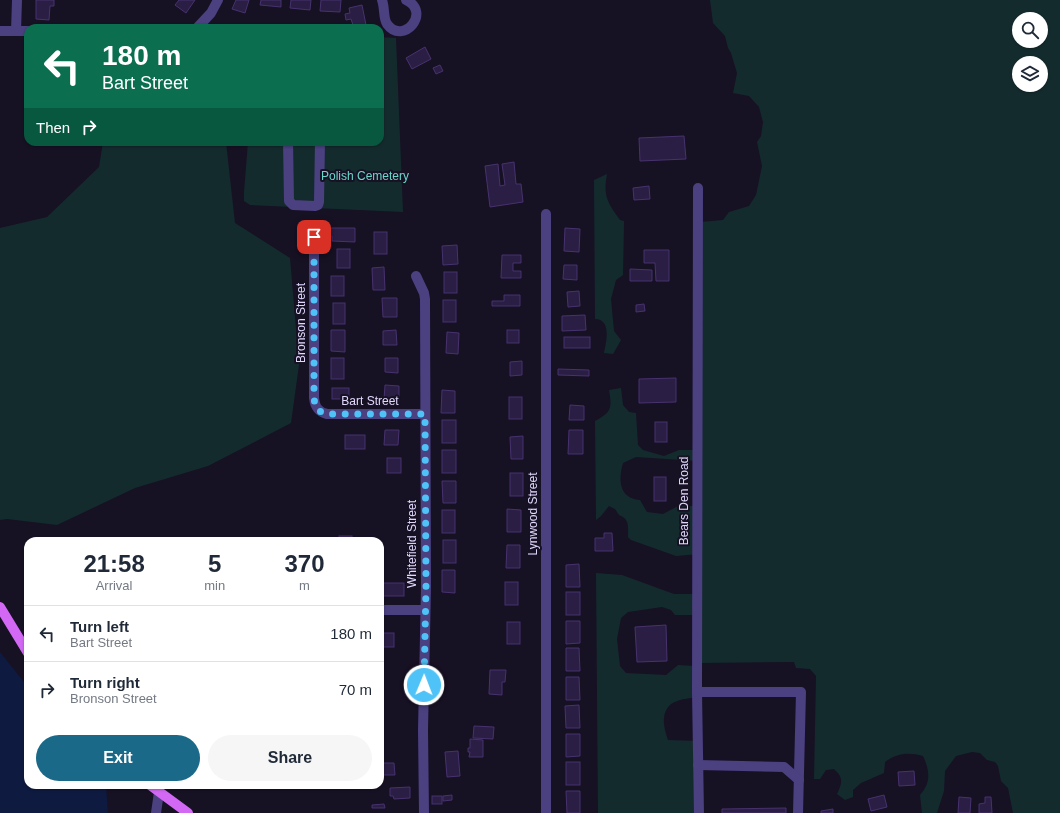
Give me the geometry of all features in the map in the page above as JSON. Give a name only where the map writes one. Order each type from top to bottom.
[{"type":"main road","points":[[0,607],[24,646]]},
{"type":"main road","points":[[155,789],[188,813]]},
{"type":"street","points":[[16,31],[17,0]]},
{"type":"street","points":[[201,24],[211,13],[218,0]]},
{"type":"street","points":[[382,0],[387,24],[396,30],[401,31],[411,27],[416,18],[415,8],[406,0]]},
{"type":"street","points":[[0,31],[24,31]]},
{"type":"street","points":[[288,146],[289,201],[293,205],[315,206],[318,205],[319,202],[320,146]]},
{"type":"street","name":"Bears Den Road","points":[[698,188],[697,692],[699,813]]},
{"type":"street","name":"Lynwood Street","points":[[546,214],[546,813]]},
{"type":"street","name":"Bronson Street","points":[[314,237],[314,398],[317,409]]},
{"type":"street","name":"Whitefield Street","points":[[416,276],[422,287],[425,299],[424,813]]},
{"type":"street","name":"Bart Street","points":[[317,409],[320,412],[327,414],[425,414]]},
{"type":"street","points":[[384,610],[425,610]]},
{"type":"street","points":[[697,692],[801,692],[798,813]]},
{"type":"street","points":[[698,764],[784,767],[798,780]]},
{"type":"street","points":[[156,813],[159,792]]},
{"type":"green space","points":[[710,0],[1060,0],[1060,813],[1013,813],[1008,788],[1001,781],[998,766],[995,762],[987,760],[980,753],[972,752],[956,756],[945,771],[944,791],[937,813],[922,813],[920,795],[928,781],[928,772],[923,756],[913,754],[899,755],[885,762],[884,773],[861,783],[853,790],[853,797],[845,800],[837,794],[840,787],[841,778],[834,769],[826,770],[820,779],[814,779],[816,676],[810,669],[796,668],[794,662],[700,663],[694,615],[675,615],[671,610],[662,607],[628,612],[621,618],[617,639],[620,666],[626,673],[666,675],[678,665],[695,666],[699,697],[677,701],[672,704],[665,712],[664,720],[668,740],[698,741],[700,813],[598,813],[596,573],[622,575],[674,594],[693,594],[698,554],[676,556],[631,540],[628,537],[627,521],[619,515],[615,509],[609,506],[596,520],[595,421],[605,415],[610,409],[609,390],[621,388],[623,405],[629,412],[636,413],[638,445],[643,450],[664,456],[679,450],[699,450],[700,222],[723,220],[729,212],[749,206],[756,195],[762,166],[757,142],[761,136],[763,122],[759,107],[749,96],[733,93],[737,73],[725,36],[713,23]],"holes":[[[636,457],[698,461],[698,506],[678,506],[663,514],[647,512],[640,500],[633,499],[628,496],[622,487],[621,469],[623,463]]]},
{"type":"green space","name":"Polish Cemetery","points":[[384,37],[396,38],[403,212],[250,205],[244,201],[248,146],[384,146]]},
{"type":"green space","points":[[102,146],[226,146],[235,223],[290,258],[299,365],[291,423],[208,466],[135,488],[57,525],[7,519],[0,520],[0,228],[47,217],[99,167]]},
{"type":"green space","points":[[607,174],[607,198],[620,220],[624,221],[623,275],[616,280],[611,299],[614,331],[621,340],[613,354],[604,353],[607,338],[606,327],[600,320],[595,319],[594,180]]},
{"type":"water","points":[[0,652],[24,682],[24,789],[106,789],[108,813],[0,813]]},
{"type":"building","points":[[36,0],[54,0],[54,6],[50,6],[49,20],[36,19]]},
{"type":"building","points":[[179,0],[195,0],[186,13],[175,5]]},
{"type":"building","points":[[236,0],[249,0],[245,13],[232,9]]},
{"type":"building","points":[[261,0],[281,0],[281,7],[260,5]]},
{"type":"building","points":[[291,0],[311,0],[310,10],[290,8]]},
{"type":"building","points":[[321,0],[341,0],[340,12],[320,11]]},
{"type":"building","points":[[362,5],[366,24],[353,24],[351,19],[346,20],[345,14],[350,13],[349,8]]},
{"type":"building","points":[[425,47],[431,59],[412,69],[406,58]]},
{"type":"building","points":[[440,65],[443,71],[436,74],[433,68]]},
{"type":"building","points":[[684,136],[686,159],[640,161],[639,138]]},
{"type":"building","points":[[514,162],[516,184],[521,184],[523,202],[490,207],[485,166],[498,164],[500,186],[505,185],[502,164]]},
{"type":"building","points":[[649,186],[650,199],[634,200],[633,188]]},
{"type":"building","points":[[326,228],[355,228],[355,242],[332,241],[332,236],[326,236]]},
{"type":"building","points":[[565,228],[580,229],[579,252],[564,251]]},
{"type":"building","points":[[374,232],[387,232],[387,254],[374,254]]},
{"type":"building","points":[[457,245],[458,264],[443,265],[442,246]]},
{"type":"building","points":[[337,249],[350,249],[350,268],[337,268]]},
{"type":"building","points":[[644,250],[669,250],[669,281],[656,281],[655,263],[644,263]]},
{"type":"building","points":[[502,255],[521,255],[521,263],[513,263],[513,271],[521,271],[521,278],[501,278]]},
{"type":"building","points":[[564,265],[577,265],[577,280],[563,279]]},
{"type":"building","points":[[384,267],[385,290],[373,290],[372,268]]},
{"type":"building","points":[[630,269],[652,270],[652,281],[630,281]]},
{"type":"building","points":[[444,272],[457,272],[457,293],[444,293]]},
{"type":"building","points":[[331,276],[344,276],[344,296],[331,296]]},
{"type":"building","points":[[579,291],[580,306],[568,307],[567,292]]},
{"type":"building","points":[[504,295],[520,295],[520,306],[492,306],[492,301],[504,301]]},
{"type":"building","points":[[382,298],[397,298],[397,317],[383,317]]},
{"type":"building","points":[[443,300],[456,300],[456,322],[443,322]]},
{"type":"building","points":[[333,303],[345,303],[345,324],[333,324]]},
{"type":"building","points":[[644,304],[645,311],[636,312],[636,305]]},
{"type":"building","points":[[585,315],[586,330],[562,331],[562,316]]},
{"type":"building","points":[[331,330],[345,330],[345,352],[331,351]]},
{"type":"building","points":[[396,330],[397,345],[383,345],[383,331]]},
{"type":"building","points":[[507,330],[519,330],[519,343],[507,343]]},
{"type":"building","points":[[447,332],[459,333],[458,354],[446,353]]},
{"type":"building","points":[[564,337],[590,337],[590,348],[564,348]]},
{"type":"building","points":[[331,358],[344,358],[344,379],[331,379]]},
{"type":"building","points":[[385,358],[398,358],[398,373],[385,372]]},
{"type":"building","points":[[522,361],[522,375],[510,376],[510,362]]},
{"type":"building","points":[[558,369],[589,370],[589,376],[558,375]]},
{"type":"building","points":[[676,378],[676,402],[639,403],[639,379]]},
{"type":"building","points":[[385,385],[399,386],[399,401],[384,400]]},
{"type":"building","points":[[332,388],[349,388],[349,399],[332,399]]},
{"type":"building","points":[[442,390],[455,391],[455,413],[441,413]]},
{"type":"building","points":[[509,397],[522,397],[522,419],[509,419]]},
{"type":"building","points":[[570,405],[584,406],[584,420],[569,420]]},
{"type":"building","points":[[442,420],[456,420],[456,443],[442,443]]},
{"type":"building","points":[[655,422],[667,422],[667,442],[655,442]]},
{"type":"building","points":[[385,430],[399,430],[398,445],[384,445]]},
{"type":"building","points":[[569,430],[583,430],[583,454],[568,454]]},
{"type":"building","points":[[345,435],[365,435],[365,449],[345,449]]},
{"type":"building","points":[[523,436],[523,459],[511,459],[510,437]]},
{"type":"building","points":[[442,450],[456,450],[456,473],[442,473]]},
{"type":"building","points":[[387,458],[401,458],[401,473],[387,473]]},
{"type":"building","points":[[510,473],[523,473],[523,496],[510,496]]},
{"type":"building","points":[[654,477],[666,477],[666,501],[654,501]]},
{"type":"building","points":[[442,481],[456,481],[456,503],[443,503]]},
{"type":"building","points":[[507,509],[521,510],[521,532],[507,532]]},
{"type":"building","points":[[442,510],[455,510],[455,533],[442,533]]},
{"type":"building","points":[[604,533],[612,533],[613,551],[595,551],[595,538],[604,538]]},
{"type":"building","points":[[339,536],[352,536],[352,537]]},
{"type":"building","points":[[443,540],[456,540],[456,563],[443,563]]},
{"type":"building","points":[[507,545],[520,545],[520,568],[506,568]]},
{"type":"building","points":[[579,564],[580,587],[566,587],[566,565]]},
{"type":"building","points":[[442,570],[455,570],[455,593],[442,592]]},
{"type":"building","points":[[505,582],[518,582],[518,605],[505,605]]},
{"type":"building","points":[[384,583],[404,583],[404,596],[384,596]]},
{"type":"building","points":[[566,592],[580,592],[580,615],[566,615]]},
{"type":"building","points":[[566,621],[580,621],[580,643],[566,644]]},
{"type":"building","points":[[507,622],[520,622],[520,644],[507,644]]},
{"type":"building","points":[[666,625],[667,661],[637,662],[635,627]]},
{"type":"building","points":[[384,633],[394,633],[394,647],[384,647]]},
{"type":"building","points":[[566,648],[579,648],[580,671],[566,671]]},
{"type":"building","points":[[490,670],[506,670],[505,682],[502,682],[502,695],[489,694]]},
{"type":"building","points":[[566,677],[579,677],[580,700],[566,700]]},
{"type":"building","points":[[579,705],[580,728],[566,728],[565,706]]},
{"type":"building","points":[[474,726],[494,727],[493,739],[473,738]]},
{"type":"building","points":[[566,734],[580,734],[580,756],[566,757]]},
{"type":"building","points":[[470,739],[483,740],[483,757],[469,757],[470,752],[468,752],[468,748],[470,748]]},
{"type":"building","points":[[458,751],[460,776],[447,777],[445,752]]},
{"type":"building","points":[[566,762],[580,762],[580,785],[566,785]]},
{"type":"building","points":[[384,763],[394,763],[395,775],[384,775]]},
{"type":"building","points":[[914,771],[915,785],[899,786],[898,772]]},
{"type":"building","points":[[410,787],[410,798],[394,799],[393,796],[390,796],[390,788]]},
{"type":"building","points":[[566,791],[580,791],[580,813],[567,813]]},
{"type":"building","points":[[452,795],[452,800],[443,801],[443,796]]},
{"type":"building","points":[[884,795],[887,807],[871,811],[868,799]]},
{"type":"building","points":[[432,796],[442,796],[442,804],[432,804]]},
{"type":"building","points":[[959,797],[971,798],[970,813],[958,813]]},
{"type":"building","points":[[985,797],[991,797],[992,813],[979,813],[979,804],[985,803]]},
{"type":"building","points":[[384,804],[385,808],[372,808],[372,805]]},
{"type":"building","points":[[786,808],[786,813],[722,813],[722,809]]},
{"type":"building","points":[[833,809],[833,813],[821,813],[821,811]]},
{"type":"route","points":[[314,237],[314,398],[317,409],[320,412],[327,414],[425,414],[426,587],[424,685]]}]
